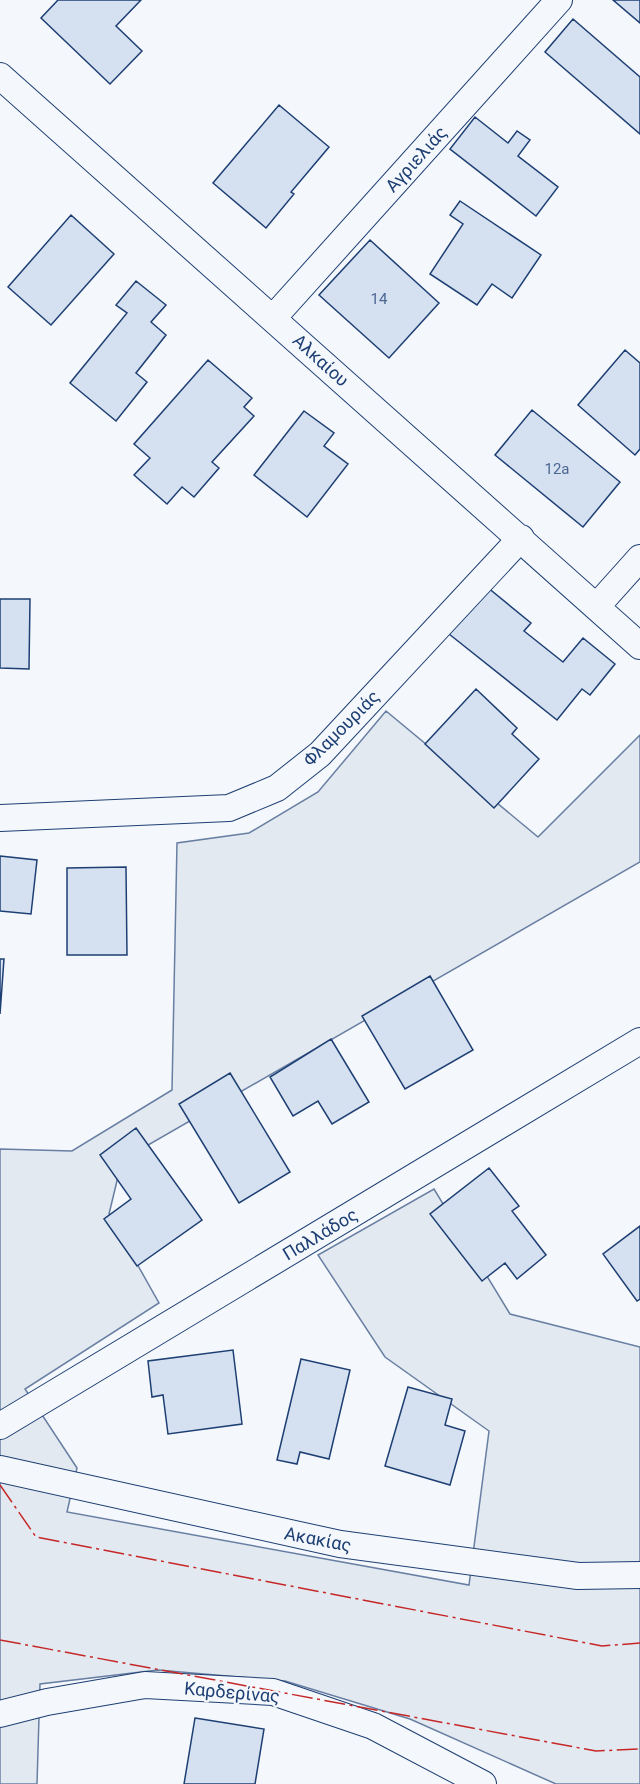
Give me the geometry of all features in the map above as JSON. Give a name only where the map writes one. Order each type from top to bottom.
[{"type":"street","name":"Αγριελιάς","points":[[273,318],[559,0]]},
{"type":"street","name":"Αλκαίου","points":[[0,76],[640,646]]},
{"type":"street","name":"Φλαμουριάς","points":[[0,818],[229,808],[276,788],[320,754],[521,538]]},
{"type":"street","points":[[597,606],[640,558]]},
{"type":"street","name":"Παλλάδος","points":[[0,1426],[640,1041]]},
{"type":"street","name":"Ακακίας","points":[[0,1469],[340,1544],[578,1576],[640,1575]]},
{"type":"street","name":"Καρδερίνας","points":[[0,1714],[47,1702],[145,1685],[273,1692],[373,1726],[483,1784]]},
{"type":"shaded area","points":[[386,711],[538,837],[640,735],[640,862],[122,1160],[109,1214],[159,1303],[25,1389],[77,1468],[67,1512],[469,1585],[489,1431],[385,1357],[318,1255],[434,1189],[510,1314],[640,1347],[640,1784],[556,1784],[410,1719],[285,1681],[158,1670],[40,1684],[37,1784],[0,1784],[0,1149],[72,1151],[172,1090],[177,843],[249,833],[318,792]]},
{"type":"building","points":[[58,0],[141,0],[116,26],[142,51],[110,84],[41,18]]},
{"type":"building","points":[[613,0],[640,0],[640,23]]},
{"type":"building","points":[[573,19],[640,77],[640,134],[545,52]]},
{"type":"building","points":[[279,105],[329,147],[291,192],[294,194],[266,228],[213,183]]},
{"type":"building","points":[[475,117],[508,143],[517,131],[530,140],[518,156],[558,187],[536,216],[450,149]]},
{"type":"building","points":[[460,201],[541,255],[512,298],[492,284],[477,305],[430,274],[463,224],[450,215]]},
{"type":"building","points":[[71,215],[114,254],[51,325],[8,287]]},
{"type":"building","points":[[370,240],[439,303],[389,358],[319,295]]},
{"type":"building","points":[[136,281],[166,305],[151,322],[166,335],[136,373],[147,382],[116,421],[70,383],[127,313],[116,305]]},
{"type":"building","points":[[625,350],[640,363],[640,449],[635,455],[578,405]]},
{"type":"building","points":[[208,360],[252,398],[244,407],[254,416],[212,462],[219,468],[194,497],[182,487],[167,504],[134,475],[150,458],[134,444]]},
{"type":"building","points":[[532,410],[620,482],[583,527],[495,455]]},
{"type":"building","points":[[304,411],[334,433],[324,446],[348,464],[307,517],[254,475]]},
{"type":"building","points":[[487,587],[531,623],[524,631],[563,662],[583,638],[615,664],[590,695],[582,689],[557,720],[449,634]]},
{"type":"building","points":[[0,599],[30,599],[29,669],[0,668]]},
{"type":"building","points":[[476,689],[517,728],[512,734],[539,759],[494,808],[425,744]]},
{"type":"building","points":[[0,856],[37,860],[31,914],[0,911]]},
{"type":"building","points":[[126,867],[127,955],[67,955],[67,868]]},
{"type":"building","points":[[0,959],[4,959],[0,1014]]},
{"type":"building","points":[[430,976],[473,1050],[405,1089],[362,1016]]},
{"type":"building","points":[[331,1039],[369,1102],[332,1124],[318,1101],[293,1116],[270,1077]]},
{"type":"building","points":[[230,1073],[290,1172],[239,1203],[179,1104]]},
{"type":"building","points":[[136,1128],[202,1220],[137,1266],[104,1219],[131,1199],[100,1155]]},
{"type":"building","points":[[489,1168],[519,1206],[512,1211],[546,1255],[517,1279],[505,1263],[482,1281],[430,1214]]},
{"type":"building","points":[[640,1226],[640,1299],[637,1301],[603,1254]]},
{"type":"building","points":[[233,1350],[242,1424],[168,1434],[163,1395],[152,1397],[148,1361]]},
{"type":"building","points":[[301,1359],[350,1370],[329,1459],[300,1452],[297,1464],[277,1460]]},
{"type":"building","points":[[408,1387],[452,1399],[445,1425],[465,1431],[450,1485],[385,1466]]},
{"type":"building","points":[[195,1718],[264,1729],[255,1784],[184,1784]]},
{"type":"power","points":[[0,1485],[36,1537],[602,1646],[640,1643]]},
{"type":"power","points":[[0,1640],[596,1751],[640,1749]]}]
